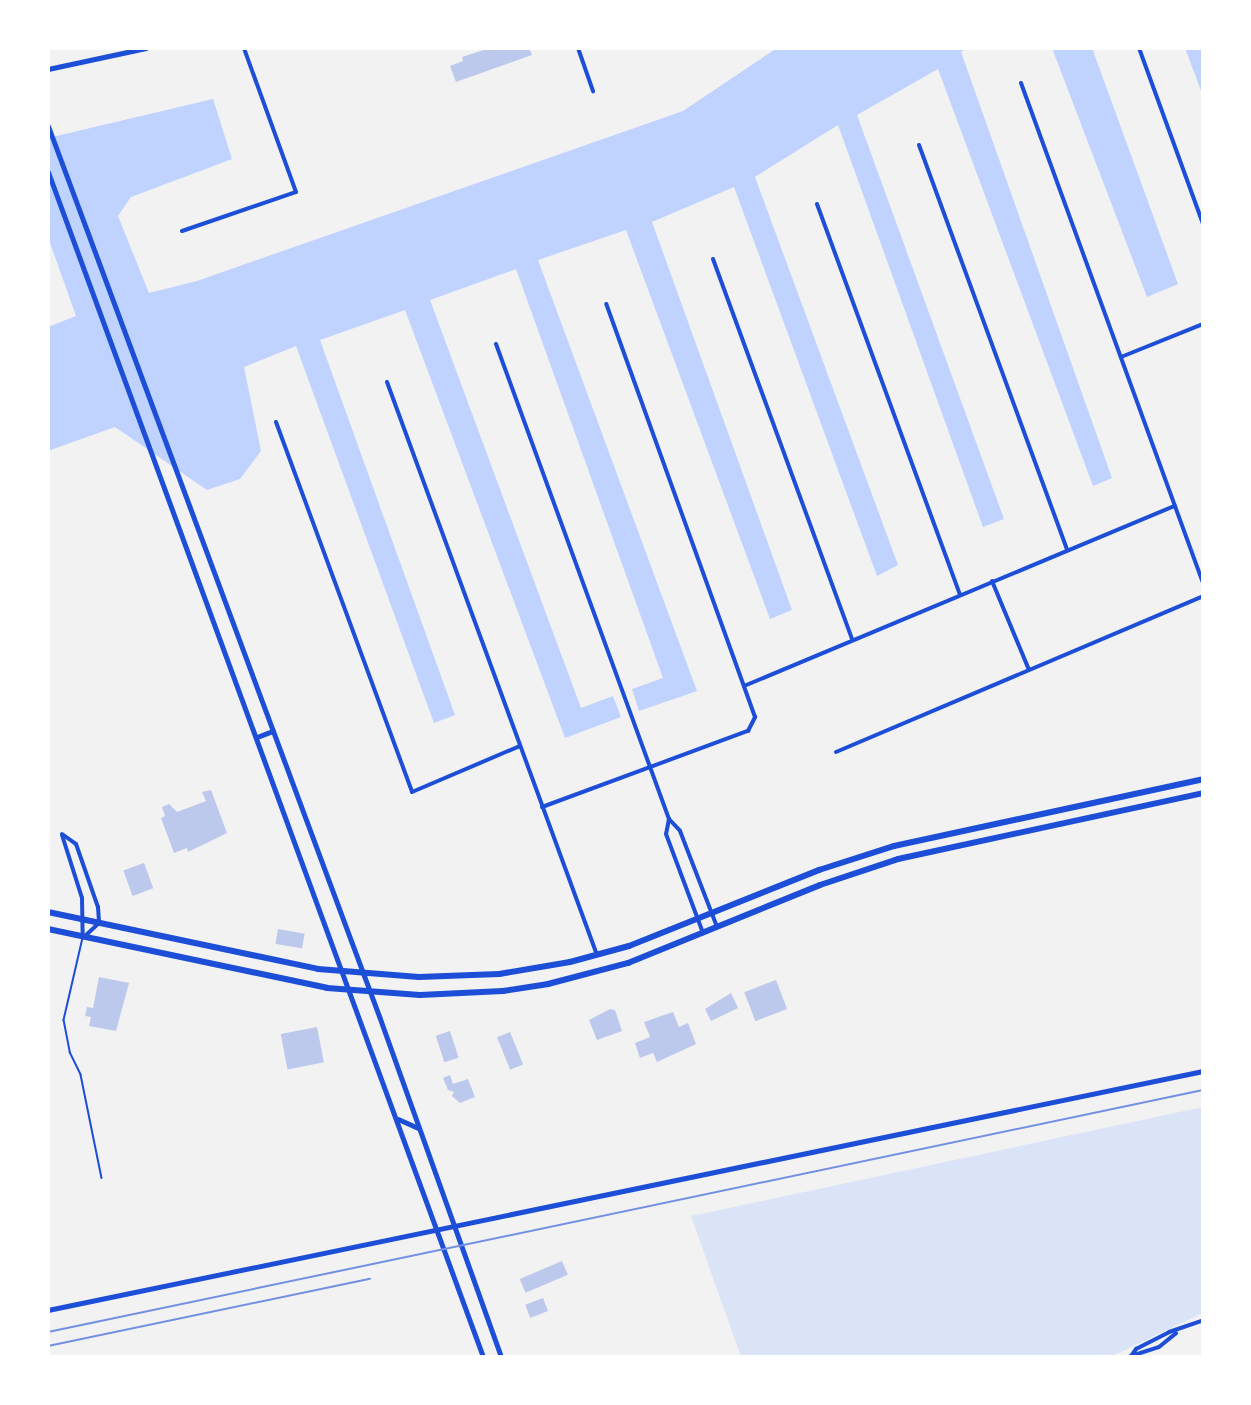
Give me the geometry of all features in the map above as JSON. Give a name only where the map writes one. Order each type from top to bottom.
[{"type":"main road","points":[[48,69],[146,48]]},
{"type":"main road","points":[[48,127],[370,993],[501,1357]]},
{"type":"main road","points":[[48,172],[483,1357]]},
{"type":"main road","points":[[257,738],[273,731]]},
{"type":"main road","points":[[48,912],[342,971],[475,977],[597,956],[699,920],[872,853],[935,836],[1203,779]]},
{"type":"main road","points":[[48,929],[349,991],[455,995],[548,984],[628,963],[862,870],[943,848],[1203,793]]},
{"type":"main road","points":[[862,870],[872,853]]},
{"type":"main road","points":[[396,1118],[418,1128]]},
{"type":"street","points":[[182,231],[296,192],[244,48]]},
{"type":"street","points":[[578,48],[593,91]]},
{"type":"street","points":[[1139,48],[1203,224]]},
{"type":"street","points":[[1021,83],[1203,583]]},
{"type":"street","points":[[919,144],[1067,550]]},
{"type":"street","points":[[817,204],[960,595]]},
{"type":"street","points":[[713,260],[852,639]]},
{"type":"street","points":[[542,807],[748,731],[755,717],[606,304]]},
{"type":"street","points":[[1121,357],[1203,324]]},
{"type":"street","points":[[496,344],[669,819],[680,831],[717,927]]},
{"type":"street","points":[[387,381],[597,956]]},
{"type":"street","points":[[276,422],[412,792],[520,746]]},
{"type":"street","points":[[744,686],[1175,506]]},
{"type":"street","points":[[992,581],[1029,670]]},
{"type":"street","points":[[836,752],[1203,596]]},
{"type":"street","points":[[669,819],[666,834],[703,933]]},
{"type":"street","points":[[62,834],[76,844],[98,906],[99,922],[83,937],[85,920],[62,834]]},
{"type":"street","points":[[48,1310],[1203,1071]]},
{"type":"street","points":[[1130,1357],[1136,1349],[1203,1320]]},
{"type":"street","points":[[1130,1357],[1159,1347],[1176,1332]]},
{"type":"lane","points":[[83,937],[64,1020],[70,1052],[81,1075],[102,1178]]},
{"type":"shaded area","points":[[1203,1107],[1203,1313],[1110,1357],[741,1357],[691,1216]]},
{"type":"water","points":[[777,48],[967,48],[961,52],[1112,478],[1093,486],[938,69],[857,115],[1004,519],[983,527],[838,125],[755,177],[898,565],[877,576],[734,187],[652,222],[792,610],[770,619],[626,230],[538,260],[697,691],[639,711],[632,689],[663,678],[516,269],[430,300],[581,708],[613,696],[621,717],[565,738],[405,310],[320,340],[455,715],[434,723],[296,346],[244,367],[261,451],[240,479],[207,490],[115,427],[48,451],[48,327],[76,316],[48,237],[48,138],[213,99],[232,159],[131,197],[118,216],[149,293],[197,281],[683,111]]},
{"type":"water","points":[[1052,48],[1092,48],[1178,284],[1147,297]]},
{"type":"water","points":[[1185,48],[1203,48],[1203,96]]},
{"type":"building","points":[[490,48],[529,48],[532,55],[456,82],[450,66],[463,61],[462,57]]},
{"type":"building","points":[[211,790],[227,833],[188,852],[187,848],[174,853],[161,818],[165,816],[162,807],[169,804],[177,812],[206,801],[202,792]]},
{"type":"building","points":[[144,863],[153,888],[133,896],[123,871]]},
{"type":"building","points":[[278,929],[305,934],[302,948],[275,944]]},
{"type":"building","points":[[99,977],[129,983],[116,1031],[89,1026],[91,1017],[85,1016],[87,1007],[93,1008]]},
{"type":"building","points":[[776,980],[787,1009],[755,1021],[744,992]]},
{"type":"building","points":[[731,993],[738,1008],[711,1021],[705,1009]]},
{"type":"building","points":[[610,1009],[615,1010],[622,1031],[597,1040],[589,1020]]},
{"type":"building","points":[[673,1012],[679,1027],[688,1023],[696,1044],[657,1062],[653,1053],[640,1058],[635,1043],[650,1037],[644,1022]]},
{"type":"building","points":[[317,1027],[324,1062],[288,1069],[281,1034]]},
{"type":"building","points":[[450,1031],[459,1058],[444,1062],[436,1036]]},
{"type":"building","points":[[510,1032],[523,1064],[510,1070],[497,1037]]},
{"type":"building","points":[[450,1075],[453,1084],[468,1079],[475,1097],[460,1103],[452,1096],[454,1092],[448,1090],[443,1078]]},
{"type":"building","points":[[562,1261],[568,1275],[526,1293],[520,1279]]},
{"type":"building","points":[[543,1298],[548,1311],[530,1318],[525,1305]]},
{"type":"railway","points":[[48,1332],[1203,1090]]},
{"type":"railway","points":[[48,1346],[370,1279]]}]
